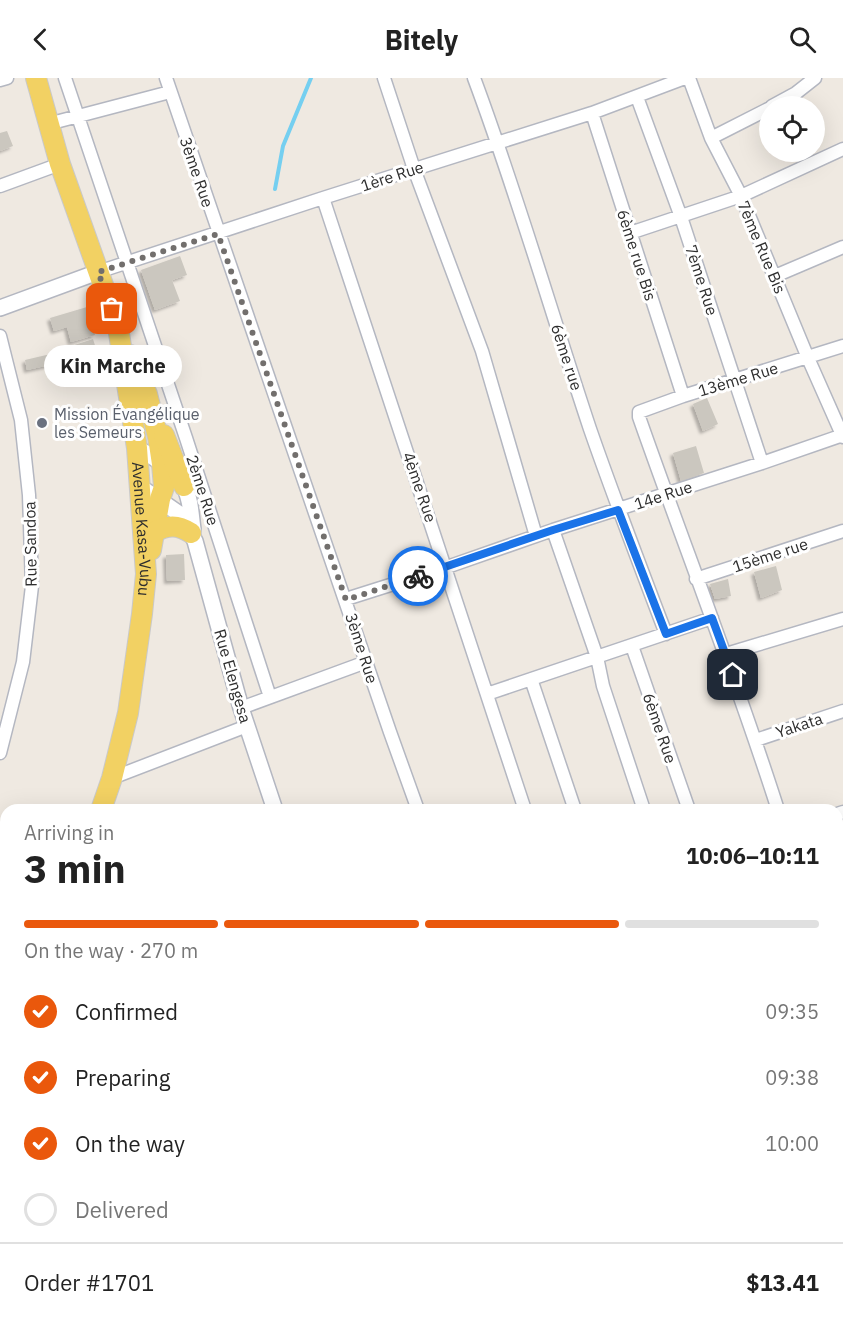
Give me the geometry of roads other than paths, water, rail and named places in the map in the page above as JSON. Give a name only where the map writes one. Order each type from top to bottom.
[{"type":"main road","name":"Avenue Kasa-Vubu","points":[[36,78],[60,164],[118,327],[140,486],[146,573],[142,614],[128,713],[103,804]]},
{"type":"main road","points":[[118,327],[149,403],[175,458],[184,486]]},
{"type":"main road","points":[[146,573],[164,487],[158,437],[149,403]]},
{"type":"main road","points":[[154,532],[171,526],[184,528],[193,537]]},
{"type":"street","points":[[0,80],[7,78]]},
{"type":"street","name":"2ème Rue","points":[[65,78],[270,697]]},
{"type":"street","name":"3ème Rue","points":[[165,78],[416,804]]},
{"type":"street","points":[[384,78],[414,169],[482,351],[536,536]]},
{"type":"street","name":"6ème rue","points":[[474,78],[498,143],[618,510],[666,634]]},
{"type":"street","name":"1ère Rue","points":[[98,272],[592,113],[687,78]]},
{"type":"street","name":"7ème Rue Bis","points":[[687,78],[711,138],[741,196],[843,436]]},
{"type":"street","points":[[791,96],[815,78]]},
{"type":"street","points":[[48,124],[170,92]]},
{"type":"street","name":"7ème Rue","points":[[637,97],[681,217],[762,463]]},
{"type":"street","name":"6ème rue Bis","points":[[592,113],[683,396]]},
{"type":"street","points":[[711,138],[759,113]]},
{"type":"street","points":[[630,233],[741,196],[843,148]]},
{"type":"street","points":[[0,186],[60,164]]},
{"type":"street","name":"4ème Rue","points":[[323,198],[447,567],[523,804]]},
{"type":"street","points":[[775,276],[843,246]]},
{"type":"street","points":[[0,308],[98,272]]},
{"type":"street","name":"Rue Sandoa","points":[[0,336],[21,420],[29,495],[32,586],[23,662],[0,753]]},
{"type":"street","name":"13ème Rue","points":[[666,494],[639,412],[843,346]]},
{"type":"street","name":"14e Rue","points":[[346,600],[843,436]]},
{"type":"street","points":[[136,448],[162,464],[184,486],[190,507],[193,537]]},
{"type":"street","points":[[140,486],[181,515],[193,537]]},
{"type":"street","points":[[666,494],[726,654],[776,804]]},
{"type":"street","points":[[553,530],[597,657],[603,686],[642,804]]},
{"type":"street","name":"15ème rue","points":[[696,579],[843,531]]},
{"type":"street","name":"Rue Elengesa","points":[[193,537],[241,708],[273,804]]},
{"type":"street","points":[[487,694],[712,618]]},
{"type":"street","points":[[726,654],[843,619]]},
{"type":"street","name":"6ème Rue","points":[[632,646],[687,804]]},
{"type":"street","points":[[241,708],[366,662]]},
{"type":"street","points":[[531,679],[573,804]]},
{"type":"street","name":"Yakata","points":[[756,740],[843,711]]},
{"type":"street","points":[[112,778],[247,726]]},
{"type":"waterway","points":[[275,189],[283,146],[311,78]]},
{"type":"place","name":"Kin Marche","points":[[112,309]]},
{"type":"place","name":"Mission Évangélique les Semeurs","points":[[42,423]]}]
